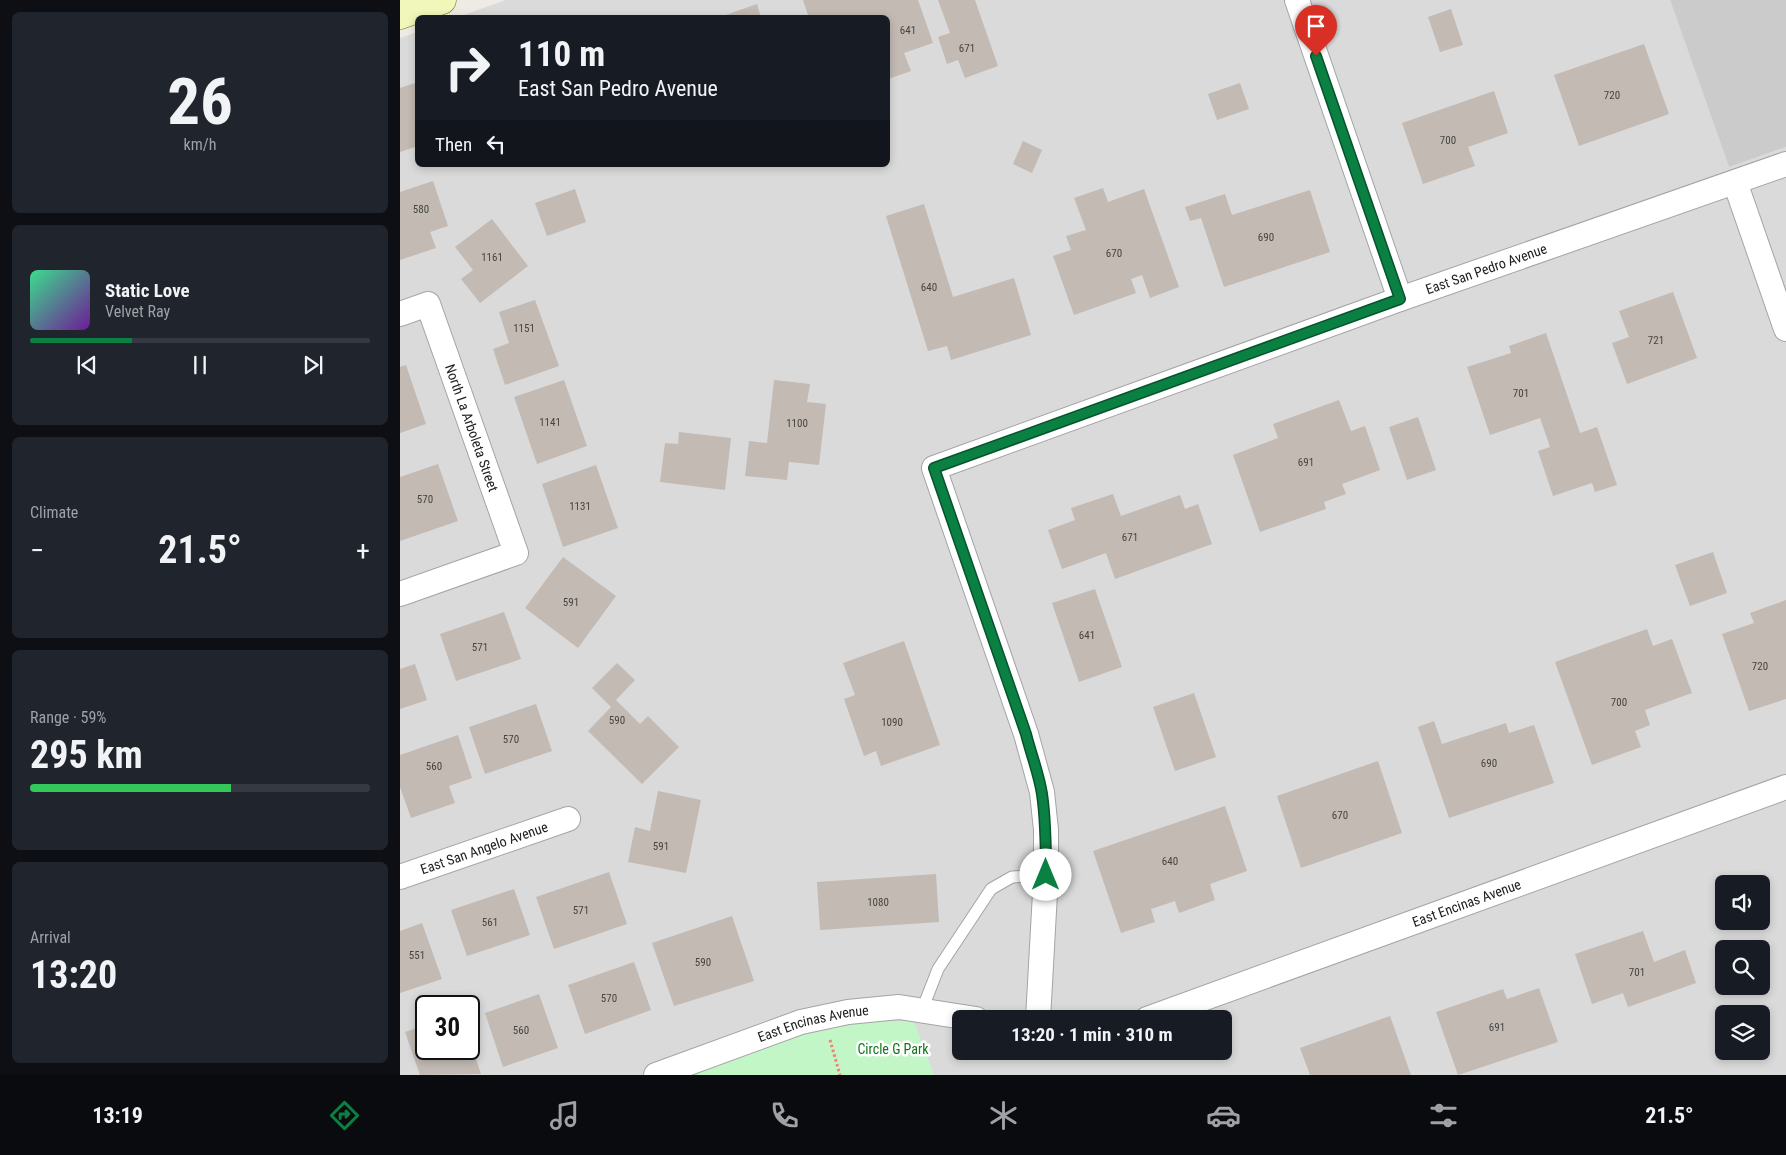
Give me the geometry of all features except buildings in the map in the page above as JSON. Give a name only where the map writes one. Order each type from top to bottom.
[{"type":"street","points":[[400,15],[442,0]]},
{"type":"street","points":[[1297,0],[1400,299]]},
{"type":"street","name":"East San Pedro Avenue","points":[[1046,875],[1046,830],[1042,792],[1033,757],[934,468],[1400,299],[1786,164]]},
{"type":"street","points":[[1735,182],[1786,328]]},
{"type":"street","name":"North La Arboleta Street","points":[[400,314],[428,304],[516,553],[400,594]]},
{"type":"street","name":"East Encinas Avenue","points":[[1172,1010],[1786,787]]},
{"type":"street","name":"East San Angelo Avenue","points":[[400,877],[568,819]]},
{"type":"street","points":[[1038,1010],[1046,875]]},
{"type":"street","name":"East Encinas Avenue","points":[[656,1075],[801,1022],[848,1012],[899,1007],[952,1015]]},
{"type":"lane","points":[[922,1010],[938,969],[991,889],[1012,877],[1046,875]]},
{"type":"path","points":[[824,1017],[840,1075]]},
{"type":"shaded area","points":[[506,0],[1670,0],[1729,167],[1786,147],[1786,1075],[400,1075],[400,38],[415,33],[415,167],[890,167],[890,15],[464,15]]},
{"type":"shaded area","points":[[1670,0],[1786,0],[1786,147],[1729,167]]},
{"type":"green space","name":"Circle G Park","points":[[914,1021],[934,1075],[681,1075],[808,1030],[859,1022]]},
{"type":"route","points":[[1046,875],[1046,830],[1042,792],[1035,765],[1026,734],[946,508],[934,468],[1400,299],[1316,56]]}]
